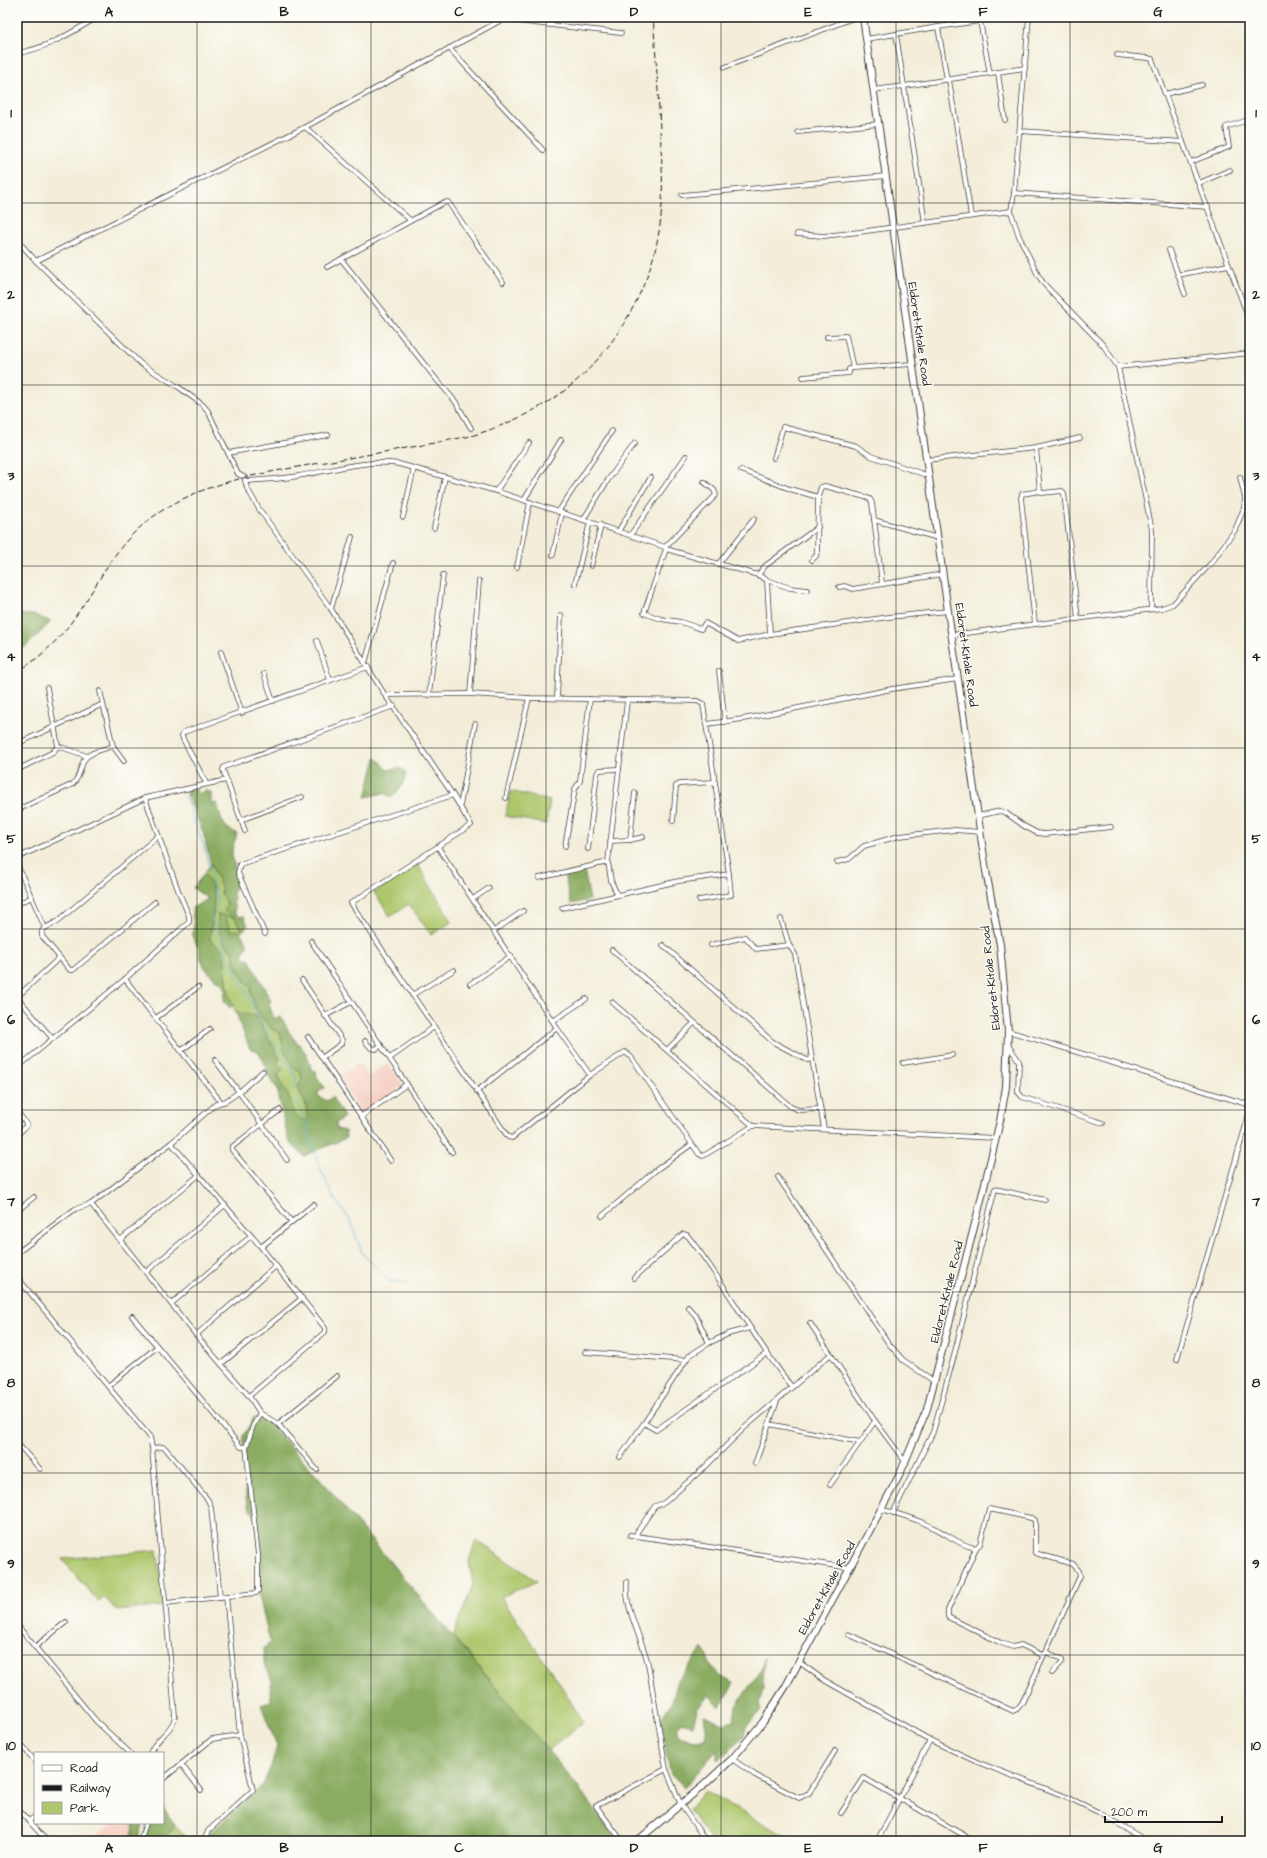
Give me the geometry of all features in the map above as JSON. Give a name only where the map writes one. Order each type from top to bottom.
[{"type":"highway","name":"Eldoret-Kitale Road","points":[[637,1841],[681,1805],[732,1759],[764,1722],[799,1662],[906,1463],[928,1409],[936,1382],[996,1138],[1006,1087],[1008,1031],[1000,945],[978,816],[951,635],[863,17]]},
{"type":"street","points":[[17,53],[25,52],[62,39],[98,17]]},
{"type":"street","points":[[36,261],[305,127],[504,17],[516,21],[621,33]]},
{"type":"street","points":[[725,67],[856,17]]},
{"type":"street","points":[[1029,17],[1026,68],[1011,211],[1019,236],[1044,284],[1103,345],[1118,367],[1152,530],[1152,609]]},
{"type":"street","points":[[866,39],[980,21],[990,74]]},
{"type":"street","points":[[938,27],[971,216]]},
{"type":"street","points":[[896,34],[925,222]]},
{"type":"street","points":[[449,48],[543,150]]},
{"type":"street","points":[[1117,55],[1151,59],[1199,183],[1250,322]]},
{"type":"street","points":[[873,90],[1026,68]]},
{"type":"street","points":[[998,73],[1005,120]]},
{"type":"street","points":[[1165,94],[1202,85]]},
{"type":"street","points":[[1191,162],[1229,147],[1226,127],[1245,121]]},
{"type":"street","points":[[798,132],[878,124]]},
{"type":"street","points":[[305,127],[410,220]]},
{"type":"street","points":[[1020,131],[1183,142]]},
{"type":"street","points":[[1199,183],[1230,170]]},
{"type":"street","points":[[682,195],[886,176]]},
{"type":"street","points":[[1014,192],[1208,207]]},
{"type":"street","points":[[327,268],[410,220],[443,203],[450,203],[503,282]]},
{"type":"street","points":[[797,234],[824,236],[893,228],[925,222],[1011,211]]},
{"type":"street","points":[[17,240],[36,261],[141,364],[164,377],[203,405],[208,411],[238,474],[244,477],[247,488],[258,509],[331,609],[385,695],[394,706],[453,795],[471,825],[351,903],[508,1137],[512,1138],[590,1075],[625,1052],[631,1057],[662,1099],[699,1154],[703,1156],[753,1126],[996,1138]]},
{"type":"street","points":[[1169,250],[1185,294]]},
{"type":"street","points":[[341,259],[455,401],[471,428]]},
{"type":"street","points":[[1178,275],[1228,265]]},
{"type":"street","points":[[827,337],[846,336],[853,368]]},
{"type":"street","points":[[1118,367],[1250,353]]},
{"type":"street","points":[[803,377],[849,373],[849,369],[853,368],[913,364]]},
{"type":"street","points":[[774,458],[783,426],[856,446],[861,451],[871,456],[929,476]]},
{"type":"street","points":[[553,555],[560,513],[612,431]]},
{"type":"street","points":[[228,453],[328,435]]},
{"type":"street","points":[[926,460],[1036,448],[1080,438]]},
{"type":"street","points":[[524,500],[561,440]]},
{"type":"street","points":[[496,491],[529,443]]},
{"type":"street","points":[[584,520],[608,480],[634,443]]},
{"type":"street","points":[[1036,448],[1040,491]]},
{"type":"street","points":[[631,534],[686,456]]},
{"type":"street","points":[[246,482],[297,477],[383,462],[414,468],[496,491],[560,513],[631,534],[666,548],[758,575],[767,580],[790,588],[807,590]]},
{"type":"street","points":[[403,517],[414,468]]},
{"type":"street","points":[[741,470],[790,489],[818,497]]},
{"type":"street","points":[[434,528],[444,477]]},
{"type":"street","points":[[619,530],[651,477]]},
{"type":"street","points":[[951,635],[1152,609],[1173,604],[1225,546],[1238,523],[1244,508],[1245,498],[1240,477]]},
{"type":"street","points":[[704,482],[714,490],[716,495],[666,548],[644,613],[661,619],[681,622],[701,630],[705,623],[738,641],[770,634],[889,617],[948,611]]},
{"type":"street","points":[[812,560],[816,556],[818,497],[821,487],[824,486],[865,497],[870,499],[872,503],[882,583]]},
{"type":"street","points":[[1035,624],[1021,498],[1022,494],[1040,491],[1042,493],[1064,492],[1078,619]]},
{"type":"street","points":[[516,567],[530,502]]},
{"type":"street","points":[[719,563],[754,519]]},
{"type":"street","points":[[874,520],[938,538]]},
{"type":"street","points":[[574,584],[590,522]]},
{"type":"street","points":[[591,566],[601,525]]},
{"type":"street","points":[[758,575],[765,566],[818,527]]},
{"type":"street","points":[[331,609],[352,537]]},
{"type":"street","points":[[365,663],[393,563]]},
{"type":"street","points":[[839,587],[845,586],[853,588],[943,574]]},
{"type":"street","points":[[429,695],[443,575]]},
{"type":"street","points":[[767,580],[770,634]]},
{"type":"street","points":[[470,694],[478,581]]},
{"type":"street","points":[[557,698],[561,615]]},
{"type":"street","points":[[317,641],[330,680]]},
{"type":"street","points":[[221,652],[242,713]]},
{"type":"street","points":[[206,783],[182,735],[186,731],[242,713],[330,680],[368,668]]},
{"type":"street","points":[[719,671],[726,722]]},
{"type":"street","points":[[264,674],[273,701]]},
{"type":"street","points":[[707,724],[726,722],[892,689],[958,679]]},
{"type":"street","points":[[17,770],[53,752],[58,746],[47,688]]},
{"type":"street","points":[[100,691],[113,746],[124,761]]},
{"type":"street","points":[[385,695],[470,694],[529,698],[627,701],[697,701],[704,706],[731,896],[699,900]]},
{"type":"street","points":[[506,798],[529,698]]},
{"type":"street","points":[[565,846],[575,789],[580,781],[590,699]]},
{"type":"street","points":[[617,894],[611,881],[608,862],[627,701]]},
{"type":"street","points":[[17,744],[103,704]]},
{"type":"street","points":[[245,831],[223,770],[226,766],[394,706]]},
{"type":"street","points":[[460,806],[475,724]]},
{"type":"street","points":[[58,746],[87,756],[113,746]]},
{"type":"street","points":[[17,810],[73,784],[78,779],[87,756]]},
{"type":"street","points":[[588,849],[597,774],[599,770],[619,769]]},
{"type":"street","points":[[17,858],[145,798],[206,783],[226,780]]},
{"type":"street","points":[[674,821],[676,786],[680,784],[714,782]]},
{"type":"street","points":[[630,840],[635,793]]},
{"type":"street","points":[[265,934],[238,874],[240,864],[453,795]]},
{"type":"street","points":[[241,820],[302,797]]},
{"type":"street","points":[[17,1068],[125,979],[189,922],[189,916],[145,798]]},
{"type":"street","points":[[978,816],[1000,811],[1006,813],[1037,833],[1045,834],[1111,827]]},
{"type":"street","points":[[837,862],[849,859],[864,846],[899,836],[955,830],[981,832]]},
{"type":"street","points":[[155,902],[73,970],[68,970],[42,936],[42,931],[45,928],[58,921],[158,836]]},
{"type":"street","points":[[610,841],[630,840],[643,837]]},
{"type":"street","points":[[438,847],[553,1022],[590,1075]]},
{"type":"street","points":[[539,878],[608,862]]},
{"type":"street","points":[[17,864],[45,928]]},
{"type":"street","points":[[562,908],[617,894],[679,881],[729,874]]},
{"type":"street","points":[[473,899],[489,888]]},
{"type":"street","points":[[17,904],[32,897]]},
{"type":"street","points":[[494,931],[523,911]]},
{"type":"street","points":[[781,919],[789,945],[795,954],[824,1129]]},
{"type":"street","points":[[710,945],[745,937],[756,949],[789,945]]},
{"type":"street","points":[[311,941],[452,1152]]},
{"type":"street","points":[[663,945],[773,1042],[808,1060],[812,1059]]},
{"type":"street","points":[[612,950],[791,1107],[799,1110],[820,1109]]},
{"type":"street","points":[[470,984],[511,956]]},
{"type":"street","points":[[52,1038],[17,997],[59,958]]},
{"type":"street","points":[[412,995],[454,970]]},
{"type":"street","points":[[125,979],[182,1050],[221,1102]]},
{"type":"street","points":[[302,980],[342,1042],[323,1057]]},
{"type":"street","points":[[156,1018],[198,987]]},
{"type":"street","points":[[553,1022],[586,1000]]},
{"type":"street","points":[[326,1016],[351,1002]]},
{"type":"street","points":[[612,1002],[753,1126]]},
{"type":"street","points":[[667,1050],[694,1023]]},
{"type":"street","points":[[390,1058],[434,1027]]},
{"type":"street","points":[[477,1091],[557,1028]]},
{"type":"street","points":[[182,1050],[210,1029]]},
{"type":"street","points":[[1008,1031],[1250,1105]]},
{"type":"street","points":[[308,1037],[323,1057],[391,1161]]},
{"type":"street","points":[[365,1041],[371,1048],[376,1049],[381,1045]]},
{"type":"street","points":[[1007,1044],[1019,1061],[1018,1092],[1022,1097],[1103,1123]]},
{"type":"street","points":[[903,1063],[952,1055]]},
{"type":"street","points":[[215,1060],[287,1160]]},
{"type":"street","points":[[17,1253],[75,1209],[91,1204],[171,1142],[216,1104],[226,1101],[239,1092],[263,1071]]},
{"type":"street","points":[[362,1116],[408,1084]]},
{"type":"street","points":[[280,1110],[232,1147],[232,1150],[291,1221]]},
{"type":"street","points":[[1177,1359],[1250,1110]]},
{"type":"street","points":[[17,1111],[27,1125],[17,1135]]},
{"type":"street","points":[[171,1142],[252,1236],[325,1328],[325,1332],[249,1396]]},
{"type":"street","points":[[602,1216],[656,1170],[692,1144]]},
{"type":"street","points":[[120,1240],[199,1175]]},
{"type":"street","points":[[778,1177],[889,1344],[903,1360],[936,1382]]},
{"type":"street","points":[[893,1513],[933,1432],[952,1363],[995,1189],[1045,1200]]},
{"type":"street","points":[[17,1211],[34,1197]]},
{"type":"street","points":[[91,1204],[196,1335],[249,1396],[260,1413],[278,1424],[317,1470]]},
{"type":"street","points":[[261,1247],[291,1221],[314,1204]]},
{"type":"street","points":[[146,1272],[225,1205]]},
{"type":"street","points":[[634,1278],[683,1234],[687,1235],[766,1354],[792,1387]]},
{"type":"street","points":[[171,1304],[252,1236]]},
{"type":"street","points":[[196,1335],[276,1266]]},
{"type":"street","points":[[17,1277],[148,1434],[152,1448],[175,1716],[172,1726],[155,1743],[150,1752]]},
{"type":"street","points":[[221,1364],[302,1298]]},
{"type":"street","points":[[688,1307],[696,1316],[709,1343]]},
{"type":"street","points":[[132,1316],[241,1447],[246,1447]]},
{"type":"street","points":[[810,1323],[875,1421],[906,1463]]},
{"type":"street","points":[[620,1456],[644,1423],[685,1360],[709,1343],[728,1334],[750,1328]]},
{"type":"street","points":[[108,1386],[157,1347]]},
{"type":"street","points":[[585,1352],[685,1360]]},
{"type":"street","points":[[644,1423],[656,1430],[766,1354]]},
{"type":"street","points":[[636,1536],[637,1532],[655,1506],[664,1503],[706,1466],[742,1430],[831,1354]]},
{"type":"street","points":[[278,1424],[337,1376]]},
{"type":"street","points":[[755,1464],[778,1399]]},
{"type":"street","points":[[166,1603],[256,1593],[258,1590],[258,1556],[246,1447],[253,1426],[260,1413]]},
{"type":"street","points":[[830,1485],[875,1421]]},
{"type":"street","points":[[769,1424],[860,1442]]},
{"type":"street","points":[[17,1444],[40,1470]]},
{"type":"street","points":[[152,1448],[166,1448],[208,1500],[211,1507],[220,1597]]},
{"type":"street","points":[[881,1509],[932,1527],[964,1546],[976,1548]]},
{"type":"street","points":[[848,1634],[1013,1711],[1017,1709],[1022,1703],[1046,1652],[1079,1579],[1080,1573],[1078,1568],[1073,1564],[1035,1553],[1033,1519],[989,1509],[980,1544],[976,1548],[948,1610],[948,1617],[1013,1647],[1020,1645],[1042,1655],[1046,1652]]},
{"type":"street","points":[[630,1535],[733,1552],[850,1568]]},
{"type":"street","points":[[627,1582],[626,1599],[644,1647],[648,1664],[666,1770],[681,1805],[706,1841]]},
{"type":"street","points":[[204,1841],[208,1831],[252,1792],[253,1788],[240,1735],[226,1596]]},
{"type":"street","points":[[35,1647],[66,1622]]},
{"type":"street","points":[[18,1628],[96,1721],[129,1752]]},
{"type":"street","points":[[1046,1652],[1062,1659],[1062,1662],[1052,1673]]},
{"type":"street","points":[[799,1662],[824,1680],[930,1740],[977,1762],[1067,1797],[1098,1812],[1147,1841]]},
{"type":"street","points":[[164,1778],[212,1739],[240,1735]]},
{"type":"street","points":[[17,1740],[34,1760]]},
{"type":"street","points":[[877,1841],[930,1740]]},
{"type":"street","points":[[732,1759],[755,1775],[799,1798],[809,1793],[835,1751]]},
{"type":"street","points":[[181,1764],[201,1790]]},
{"type":"street","points":[[622,1841],[596,1806],[666,1770]]},
{"type":"street","points":[[841,1813],[863,1778],[974,1841]]},
{"type":"street","points":[[17,1808],[47,1841]]},
{"type":"street","points":[[29,1821],[34,1817]]},
{"type":"street","points":[[140,1841],[146,1824]]},
{"type":"street","points":[[1246,1841],[1250,1832]]},
{"type":"shaded area","points":[[359,1063],[368,1077],[388,1063],[403,1085],[362,1114],[338,1077]]},
{"type":"shaded area","points":[[113,1824],[134,1824],[131,1837],[125,1841],[90,1841]]},
{"type":"green space","points":[[17,614],[35,615],[51,622],[24,648],[17,646]]},
{"type":"green space","points":[[376,757],[388,770],[396,768],[402,769],[405,772],[404,781],[401,787],[392,797],[384,793],[366,797]]},
{"type":"green space","points":[[194,788],[199,794],[205,790],[211,793],[211,804],[217,803],[221,818],[225,825],[228,829],[237,833],[232,852],[239,880],[233,894],[233,903],[235,908],[234,912],[239,917],[244,916],[248,926],[242,931],[235,918],[228,916],[228,913],[224,911],[227,904],[221,894],[221,886],[211,864],[203,832],[186,792],[187,790]]},
{"type":"green space","points":[[511,791],[550,801],[546,824],[505,816]]},
{"type":"green space","points":[[211,864],[221,886],[221,894],[228,904],[231,917],[235,918],[242,931],[240,934],[237,930],[231,932],[225,915],[223,942],[234,953],[244,981],[252,986],[251,993],[271,1029],[280,1033],[283,1047],[300,1070],[302,1079],[300,1094],[306,1105],[307,1121],[300,1120],[292,1111],[289,1097],[280,1084],[277,1063],[280,1059],[256,1016],[236,1013],[229,996],[224,955],[222,950],[210,940],[214,897],[209,881],[204,874]]},
{"type":"green space","points":[[418,865],[452,922],[431,935],[409,904],[390,916],[374,892]]},
{"type":"green space","points":[[584,870],[590,900],[571,904],[564,874]]},
{"type":"green space","points":[[204,874],[209,881],[214,897],[210,940],[223,950],[229,996],[233,1005],[230,1008],[224,1001],[224,985],[213,977],[205,968],[200,957],[199,949],[192,936],[194,927],[192,908],[208,899],[193,888]]},
{"type":"green space","points":[[218,914],[225,915],[231,931],[238,930],[247,942],[247,948],[244,950],[243,958],[249,959],[271,1001],[269,1004],[274,1019],[280,1016],[292,1036],[305,1052],[311,1069],[316,1072],[317,1077],[325,1088],[318,1092],[318,1096],[327,1101],[332,1097],[344,1117],[336,1123],[337,1129],[345,1131],[346,1138],[304,1156],[290,1143],[287,1136],[277,1088],[270,1079],[258,1051],[250,1049],[236,1013],[256,1016],[280,1059],[277,1063],[284,1069],[278,1074],[281,1084],[289,1097],[294,1112],[299,1118],[307,1121],[306,1105],[298,1088],[302,1079],[300,1070],[293,1068],[283,1047],[280,1033],[274,1030],[263,1020],[255,1008],[251,986],[244,981],[243,976],[236,966],[234,953],[223,940],[219,931]]},
{"type":"green space","points":[[254,1417],[265,1419],[323,1482],[575,1783],[618,1841],[207,1841],[209,1834],[263,1785],[272,1764],[277,1746],[261,1705],[271,1701],[270,1691],[272,1680],[264,1663],[264,1648],[270,1643],[259,1595],[260,1554],[256,1517],[248,1507],[246,1498],[243,1436]]},
{"type":"green space","points":[[476,1540],[537,1581],[501,1597],[560,1684],[583,1722],[548,1751],[453,1636],[473,1585],[469,1561]]},
{"type":"green space","points":[[157,1550],[164,1606],[117,1611],[104,1597],[98,1601],[62,1559]]},
{"type":"green space","points":[[703,1648],[714,1670],[722,1677],[734,1683],[720,1708],[709,1695],[697,1709],[693,1725],[681,1722],[677,1730],[678,1736],[696,1740],[707,1737],[704,1715],[724,1724],[734,1721],[736,1706],[762,1668],[764,1658],[763,1690],[759,1703],[761,1711],[746,1727],[744,1736],[727,1753],[717,1760],[717,1750],[684,1788],[671,1775],[661,1718],[672,1702],[678,1680]]},
{"type":"green space","points":[[705,1791],[791,1839],[789,1841],[711,1841],[689,1809]]},
{"type":"green space","points":[[164,1809],[174,1823],[173,1830],[155,1841],[142,1841],[148,1824],[164,1824]]},
{"type":"green space","points":[[174,1823],[188,1841],[155,1841],[173,1830]]},
{"type":"green space","points":[[134,1824],[143,1824],[137,1841],[125,1841],[131,1837]]},
{"type":"waterway","points":[[185,797],[204,846],[218,904],[212,920],[227,956],[252,1003],[256,1014],[296,1077],[298,1101],[320,1168],[333,1196],[351,1222],[362,1253],[389,1281],[408,1283]]},
{"type":"railway","points":[[17,672],[43,653],[66,629],[86,601],[111,560],[126,541],[156,515],[178,501],[227,482],[279,470],[471,436],[504,425],[534,410],[573,384],[590,368],[621,328],[634,306],[644,283],[658,237],[662,210],[662,170],[653,17]]}]
